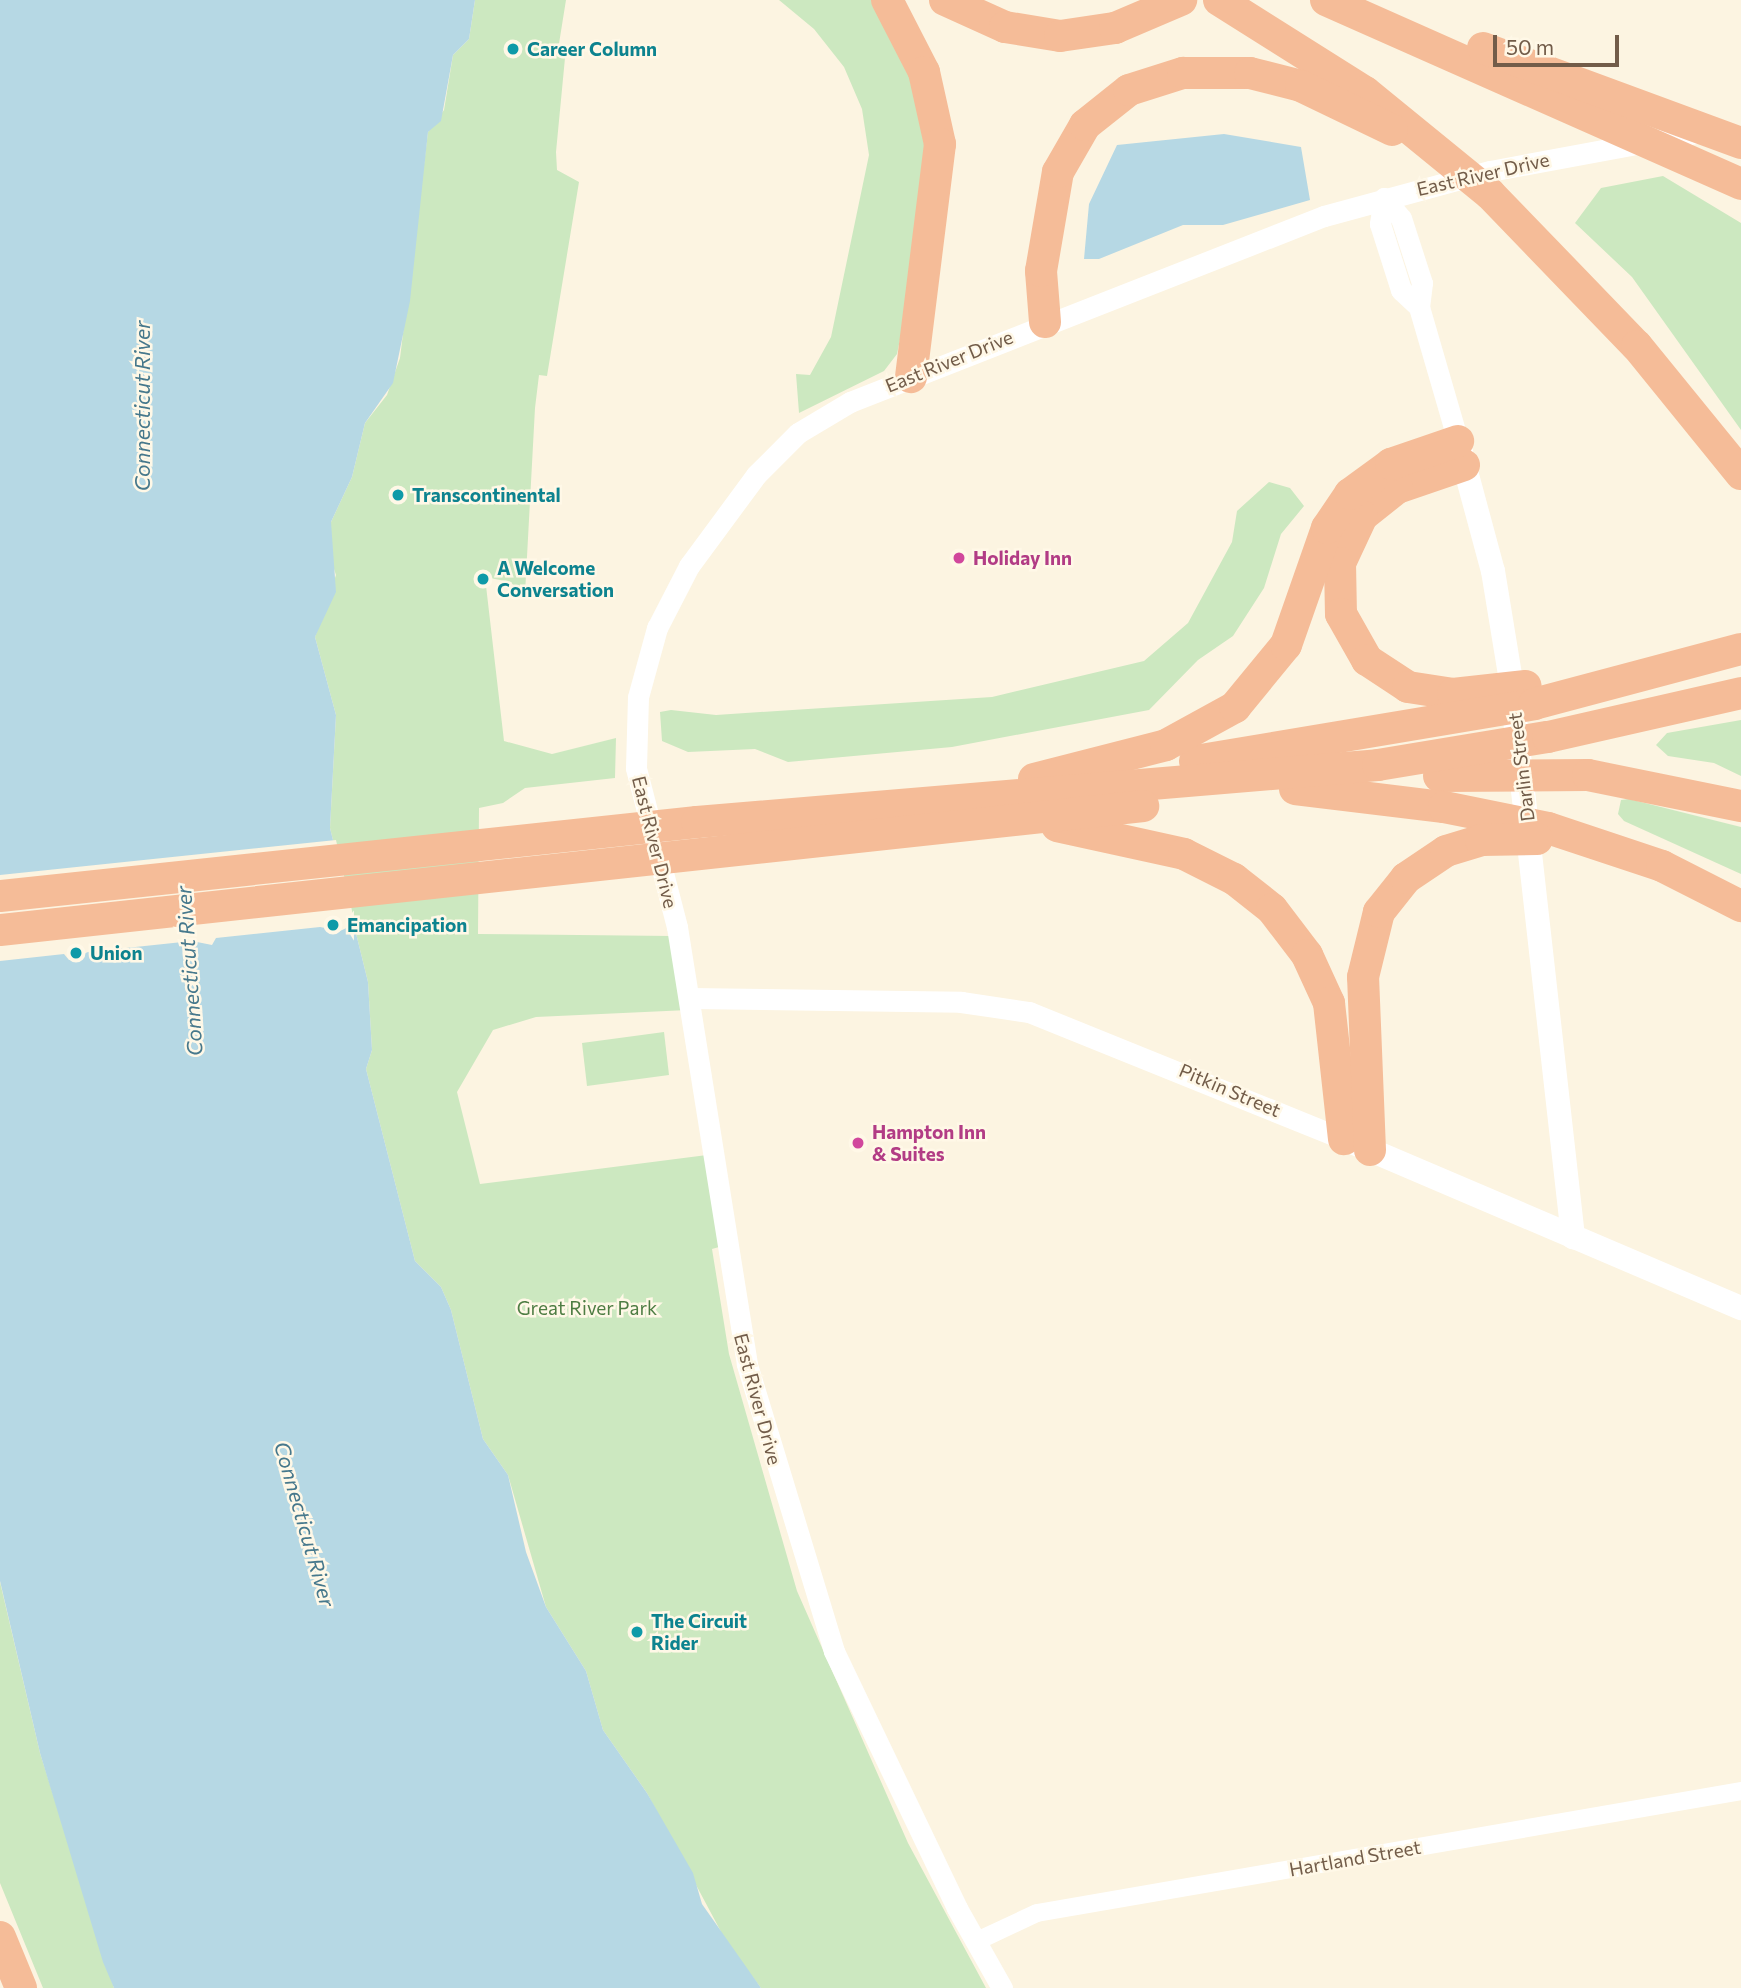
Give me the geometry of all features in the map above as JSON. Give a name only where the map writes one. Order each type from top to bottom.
[{"type":"highway","points":[[887,0],[924,72],[940,144],[911,377]]},
{"type":"highway","points":[[945,0],[1005,27],[1060,36],[1115,28],[1181,0]]},
{"type":"highway","points":[[1222,1],[1322,62],[1427,139],[1490,194],[1680,396],[1741,474]]},
{"type":"highway","points":[[1340,6],[1415,19],[1660,117],[1741,144]]},
{"type":"highway","points":[[1340,6],[1741,184]]},
{"type":"highway","points":[[1045,322],[1041,271],[1058,172],[1085,125],[1135,88],[1197,71],[1263,75],[1309,89],[1377,126],[1427,139]]},
{"type":"highway","points":[[1680,396],[1699,440],[1741,499]]},
{"type":"highway","points":[[1461,453],[1396,488],[1367,510],[1343,551],[1338,598],[1354,642],[1388,678],[1433,693],[1490,702]]},
{"type":"highway","points":[[1033,779],[1166,745],[1235,707],[1286,645],[1342,503],[1391,464],[1461,453]]},
{"type":"highway","points":[[0,896],[697,822],[1292,748],[1490,702],[1710,658],[1741,649]]},
{"type":"highway","points":[[1658,713],[1741,687]]},
{"type":"highway","points":[[0,930],[635,863],[1295,789],[1497,760],[1538,739],[1741,694]]},
{"type":"highway","points":[[697,822],[1378,765],[1497,760],[1542,772],[1658,785],[1741,806]]},
{"type":"highway","points":[[1295,789],[1505,828],[1558,834],[1662,866],[1741,906]]},
{"type":"highway","points":[[1025,820],[1184,854],[1234,879],[1272,909],[1307,955],[1329,1003],[1357,1144]]},
{"type":"highway","points":[[1357,1144],[1363,990],[1373,924],[1397,887],[1428,861],[1505,828]]},
{"type":"highway","points":[[0,1937],[21,1988]]},
{"type":"main road","name":"Darlin Street","points":[[1461,453],[1493,571],[1510,675],[1573,1237]]},
{"type":"main road","name":"Pitkin Street","points":[[1357,1144],[1741,1308]]},
{"type":"street","name":"East River Drive","points":[[1002,1988],[975,1942],[819,1612],[739,1331],[690,998],[636,764],[636,709],[650,647],[689,566],[772,458],[820,418],[911,377],[1252,240],[1384,198],[1601,148],[1741,128]]},
{"type":"street","name":"Darlin Street","points":[[1384,198],[1380,224],[1401,290],[1419,307],[1461,453]]},
{"type":"street","name":"Pitkin Street","points":[[690,998],[961,1002],[1029,1012],[1357,1144]]},
{"type":"street","name":"Hartland Street","points":[[975,1942],[1037,1913],[1741,1791]]},
{"type":"green space","name":"Great River Park","points":[[475,0],[566,0],[557,56],[565,58],[556,152],[557,170],[579,182],[547,376],[539,375],[525,594],[510,582],[485,577],[504,741],[552,754],[616,738],[615,778],[525,788],[503,803],[479,808],[478,934],[672,936],[688,1010],[536,1017],[493,1030],[457,1092],[480,1184],[707,1155],[719,1247],[712,1249],[729,1354],[797,1591],[908,1843],[986,1988],[761,1988],[727,1943],[647,1793],[603,1730],[586,1671],[546,1607],[508,1475],[483,1439],[451,1310],[441,1287],[415,1261],[366,1069],[372,1050],[368,982],[330,828],[336,715],[315,637],[336,575],[329,554],[331,522],[352,477],[365,423],[387,395],[400,358],[428,132],[444,110],[453,55],[469,39]]},
{"type":"green space","points":[[779,0],[873,0],[927,114],[927,209],[897,354],[884,371],[799,413],[796,374],[810,375],[831,337],[869,155],[862,109],[844,67],[814,29]]},
{"type":"green space","points":[[1663,176],[1741,223],[1741,430],[1632,277],[1575,223],[1601,188]]},
{"type":"green space","points":[[1269,482],[1290,488],[1304,506],[1281,534],[1264,588],[1233,636],[1198,660],[1149,710],[952,747],[788,762],[755,749],[688,752],[662,741],[660,712],[671,710],[716,715],[992,697],[1144,661],[1188,623],[1232,542],[1237,511]]},
{"type":"green space","points":[[1741,720],[1741,776],[1714,763],[1668,756],[1656,745],[1667,733]]},
{"type":"green space","points":[[1629,799],[1741,827],[1741,874],[1624,821],[1618,814],[1621,800]]},
{"type":"green space","points":[[664,1032],[669,1075],[587,1086],[582,1043]]},
{"type":"green space","points":[[0,1582],[40,1753],[114,1988],[43,1988],[0,1883]]},
{"type":"water","name":"Connecticut River","points":[[0,0],[475,0],[469,39],[453,55],[441,121],[428,132],[410,301],[393,383],[365,423],[352,477],[331,522],[336,592],[315,637],[336,715],[330,828],[368,982],[372,1050],[366,1069],[415,1261],[441,1287],[451,1310],[483,1439],[508,1475],[526,1552],[546,1607],[586,1671],[603,1730],[647,1793],[693,1873],[702,1904],[761,1988],[114,1988],[103,1962],[40,1753],[0,1581]]},
{"type":"water","points":[[1224,134],[1301,147],[1310,200],[1223,225],[1183,225],[1099,259],[1084,259],[1089,204],[1117,145]]},
{"type":"pier","points":[[336,840],[355,924],[340,931],[320,927],[216,938],[212,945],[192,941],[88,952],[69,960],[64,954],[0,961],[0,875]]},
{"type":"place","name":"Career Column","points":[[513,49]]},
{"type":"place","name":"Transcontinental","points":[[398,495]]},
{"type":"place","name":"Holiday Inn","points":[[959,558]]},
{"type":"place","name":"A Welcome Conversation","points":[[483,579]]},
{"type":"place","name":"Emancipation","points":[[333,925]]},
{"type":"place","name":"Union","points":[[76,953]]},
{"type":"place","name":"Hampton Inn & Suites","points":[[858,1143]]},
{"type":"place","name":"The Circuit Rider","points":[[637,1632]]}]
